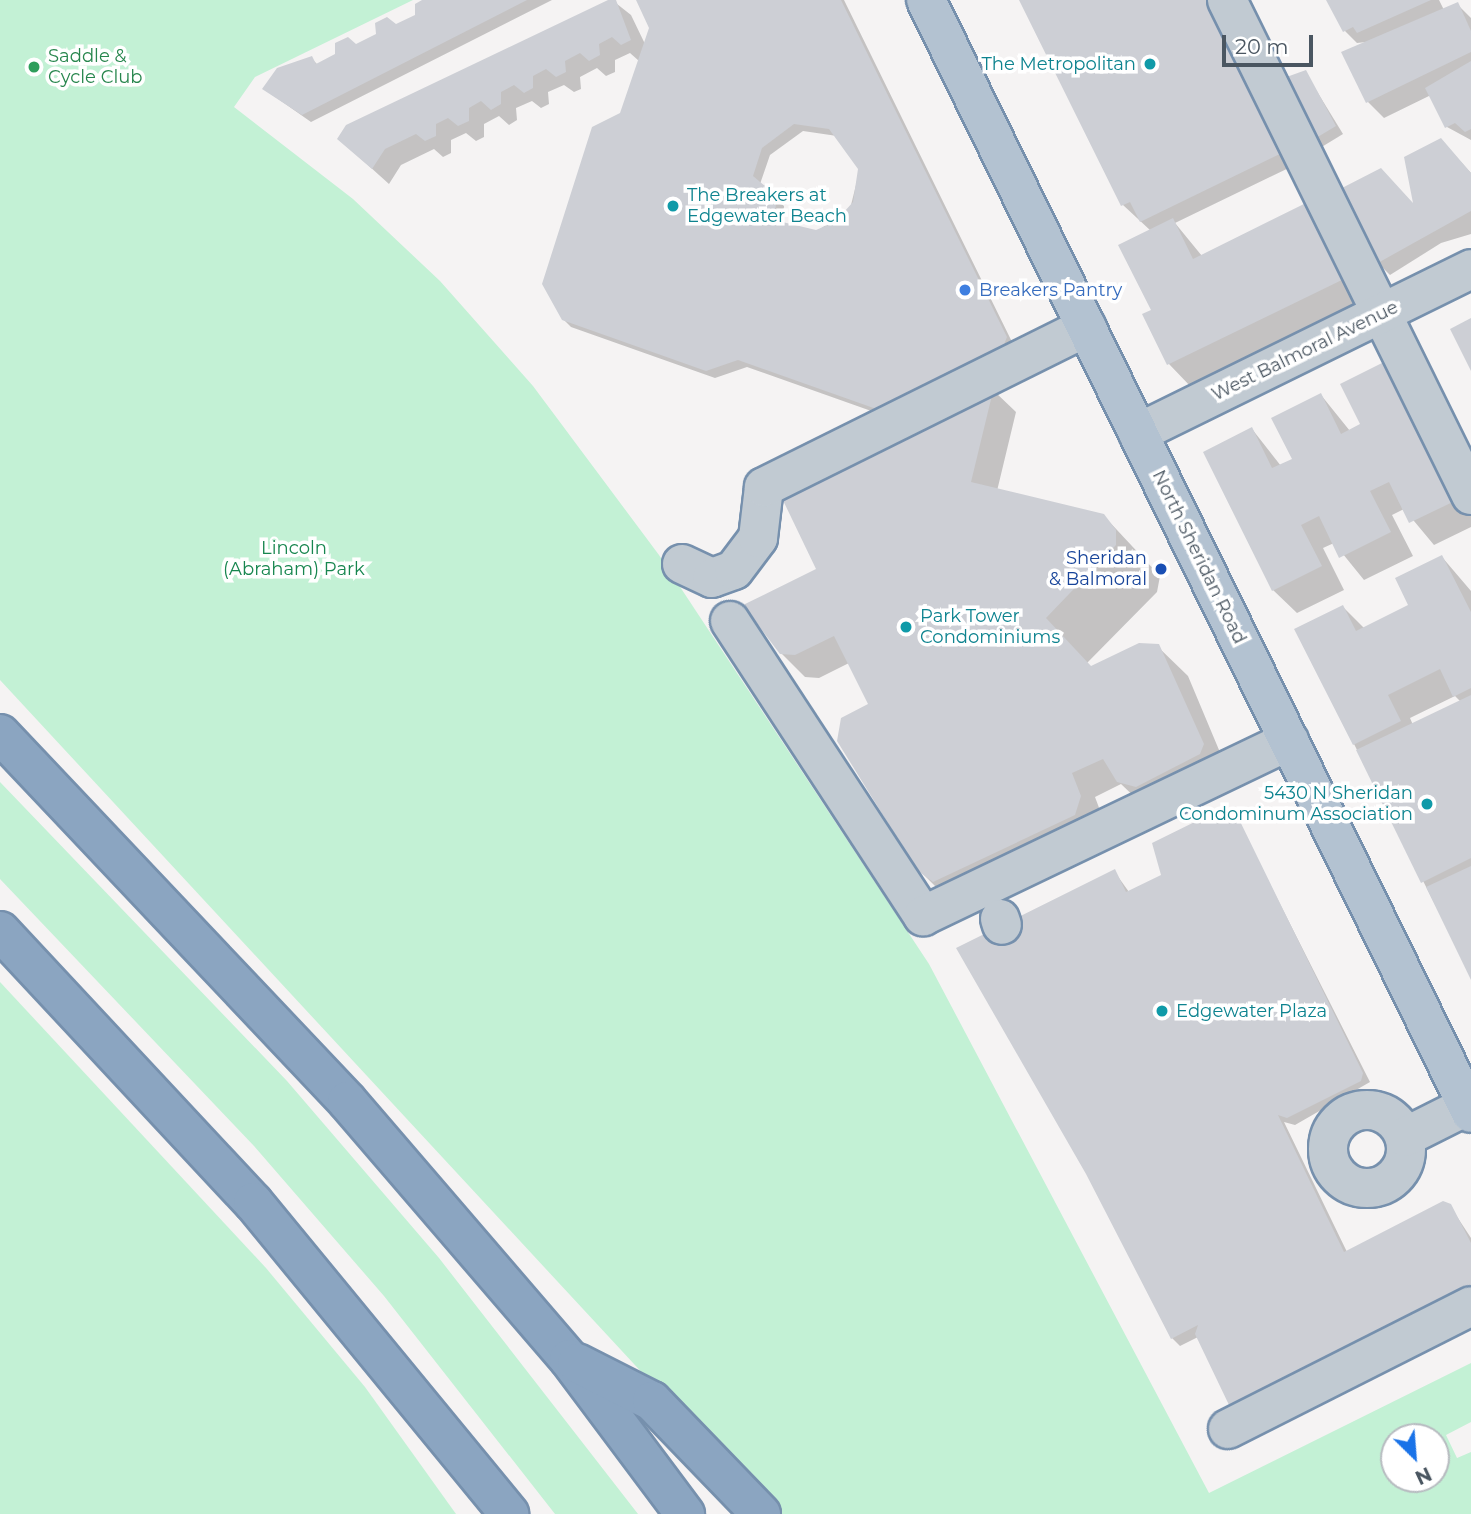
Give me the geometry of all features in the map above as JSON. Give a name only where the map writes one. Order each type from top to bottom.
[{"type":"highway","points":[[0,734],[347,1101],[569,1359],[685,1514]]},
{"type":"highway","points":[[0,931],[207,1150],[507,1511]]},
{"type":"highway","points":[[569,1359],[652,1401],[761,1514]]},
{"type":"main road","name":"North Sheridan Road","points":[[926,0],[1469,1109]]},
{"type":"street","points":[[1227,0],[1471,495]]},
{"type":"street","name":"West Balmoral Avenue","points":[[1138,433],[1471,269]]},
{"type":"street","points":[[682,564],[712,578],[734,570],[758,538],[764,487],[1086,327]]},
{"type":"street","points":[[730,621],[923,916],[1289,740]]},
{"type":"street","points":[[1405,1137],[1469,1109]]},
{"type":"street","points":[[1228,1429],[1471,1306]]},
{"type":"green space","name":"Lincoln (Abraham) Park","points":[[0,0],[413,0],[255,77],[234,107],[353,199],[440,281],[533,386],[659,555],[929,964],[1209,1493],[1471,1363],[1471,1422],[1450,1433],[1450,1423],[1380,1423],[1380,1493],[1450,1493],[1450,1443],[1457,1458],[1471,1452],[1471,1514],[773,1514],[0,680]]},
{"type":"green space","points":[[0,782],[287,1081],[439,1258],[638,1514],[555,1514],[384,1296],[254,1146],[0,879]]},
{"type":"green space","points":[[0,982],[266,1268],[365,1387],[456,1514],[0,1514]]},
{"type":"building","points":[[422,0],[527,0],[302,115],[262,89],[277,68],[312,56],[316,64],[335,54],[335,43],[348,37],[356,44],[376,34],[375,23],[387,17],[396,24],[415,15],[415,4]]},
{"type":"building","points":[[608,0],[616,0],[631,40],[621,45],[612,37],[599,44],[600,55],[589,61],[580,53],[565,61],[566,72],[556,77],[546,69],[533,76],[533,88],[524,93],[514,85],[501,92],[501,104],[491,110],[481,101],[469,108],[469,121],[458,126],[448,118],[436,124],[436,136],[425,141],[416,134],[385,149],[372,169],[337,139],[346,125]]},
{"type":"building","name":"The Breakers at Edgewater Beach","points":[[636,0],[841,0],[1007,337],[1001,352],[882,411],[738,360],[706,371],[562,320],[542,284],[592,127],[620,113],[649,28]],"holes":[[[794,124],[829,129],[858,169],[853,202],[835,222],[816,230],[774,220],[777,196],[753,176],[762,148]]]},
{"type":"building","name":"The Metropolitan","points":[[1019,0],[1217,0],[1284,152],[1140,222],[1130,202],[1121,206]]},
{"type":"building","points":[[1326,0],[1431,0],[1357,33],[1353,27],[1343,32]]},
{"type":"building","points":[[1458,2],[1471,31],[1471,52],[1366,103],[1341,52]]},
{"type":"building","points":[[1471,61],[1471,129],[1465,132],[1455,123],[1445,128],[1425,88]]},
{"type":"building","points":[[1306,70],[1336,126],[1311,141],[1281,79]]},
{"type":"building","points":[[1441,138],[1471,173],[1471,211],[1376,264],[1342,202],[1348,198],[1342,188],[1381,168],[1413,203],[1404,157]]},
{"type":"building","points":[[1310,201],[1348,277],[1167,365],[1142,314],[1151,310],[1118,245],[1173,218],[1193,259]]},
{"type":"building","points":[[1471,318],[1471,371],[1450,329]]},
{"type":"building","points":[[1390,359],[1459,499],[1409,523],[1389,482],[1370,491],[1391,532],[1339,558],[1319,516],[1301,525],[1322,566],[1272,591],[1203,452],[1252,427],[1272,468],[1292,459],[1271,418],[1321,393],[1341,434],[1360,424],[1340,384]]},
{"type":"building","name":"Park Tower Condominiums","points":[[994,387],[971,482],[1104,514],[1116,530],[1116,545],[1046,618],[1091,666],[1139,643],[1159,644],[1204,744],[1200,754],[1136,787],[1117,782],[1103,759],[1072,773],[1081,796],[1075,815],[933,882],[917,870],[837,741],[841,718],[868,704],[834,636],[795,655],[780,654],[743,605],[816,569],[779,492]]},
{"type":"building","points":[[1442,555],[1471,612],[1471,688],[1453,697],[1440,669],[1388,695],[1401,721],[1353,745],[1294,629],[1343,605],[1356,631],[1408,605],[1395,578]]},
{"type":"building","name":"5430 N Sheridan Condominum Association","points":[[1471,695],[1471,858],[1421,883],[1356,750]]},
{"type":"building","points":[[1225,807],[1234,809],[1363,1073],[1361,1081],[1287,1118],[1278,1115],[1344,1252],[1443,1201],[1451,1204],[1471,1243],[1471,1293],[1238,1408],[1229,1405],[1195,1334],[1198,1325],[1171,1339],[1086,1174],[956,948],[1115,869],[1126,892],[1161,875],[1152,843]]},
{"type":"building","points":[[1471,866],[1471,980],[1426,887]]},
{"type":"place","name":"The Metropolitan","points":[[1150,64]]},
{"type":"place","name":"Saddle & Cycle Club","points":[[34,67]]},
{"type":"place","name":"The Breakers at Edgewater Beach","points":[[673,206]]},
{"type":"place","name":"Breakers Pantry","points":[[965,290]]},
{"type":"place","name":"Sheridan & Balmoral","points":[[1161,569]]},
{"type":"place","name":"Park Tower Condominiums","points":[[906,627]]},
{"type":"place","name":"5430 N Sheridan Condominum Association","points":[[1427,804]]},
{"type":"place","name":"Edgewater Plaza","points":[[1162,1011]]}]
